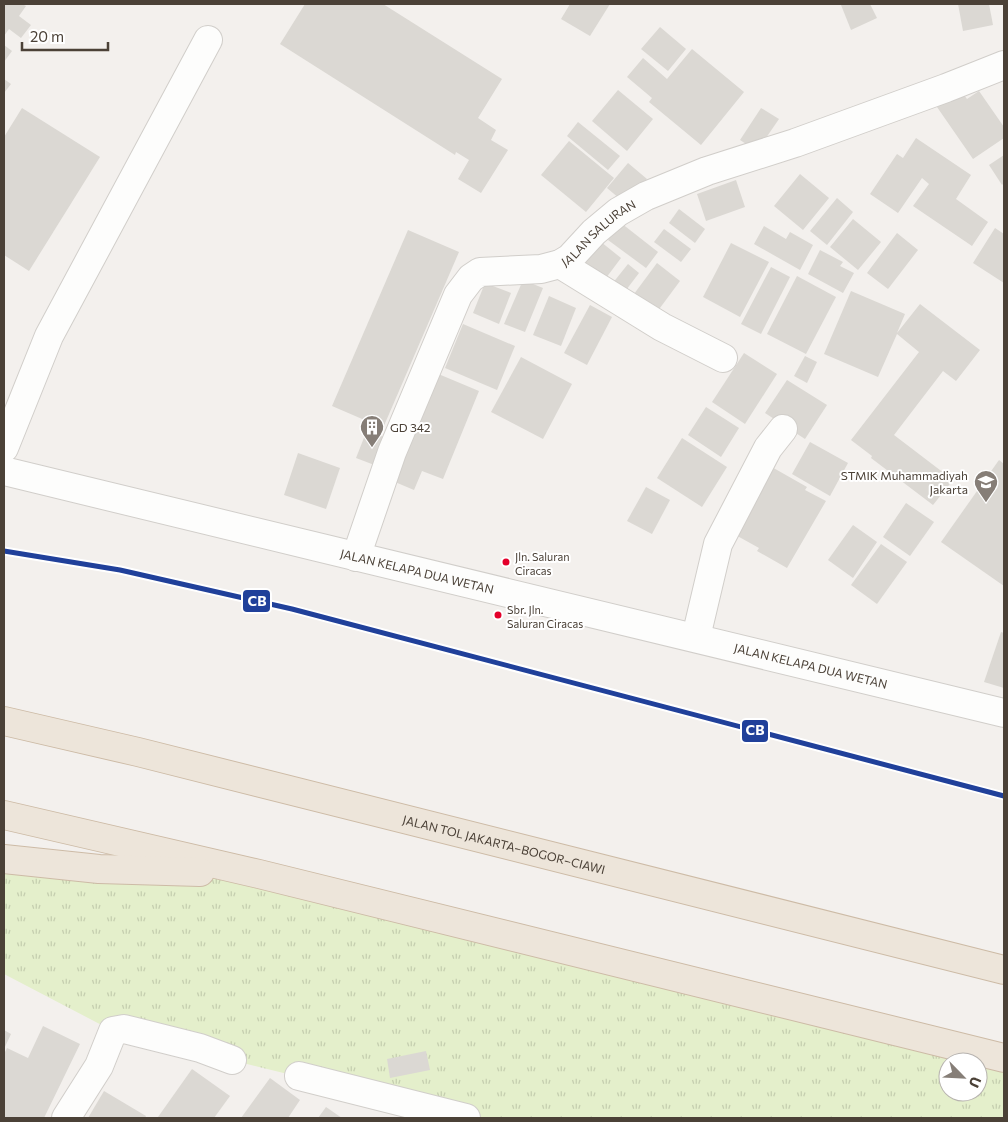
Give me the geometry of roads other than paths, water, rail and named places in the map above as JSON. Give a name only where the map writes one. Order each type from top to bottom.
[{"type":"highway","name":"JALAN TOL JAKARTA–BOGOR–CIAWI","points":[[4,721],[138,752],[1004,970]]},
{"type":"highway","points":[[4,815],[258,874],[1004,1058]]},
{"type":"highway","points":[[4,859],[99,869],[258,874]]},
{"type":"street","points":[[4,448],[49,336],[208,40]]},
{"type":"street","name":"JALAN SALURAN","points":[[356,557],[392,452],[416,391],[458,295],[472,278],[480,272],[541,269],[560,264],[570,258],[594,232],[618,212],[646,196],[707,171],[795,143],[1004,65]]},
{"type":"street","points":[[560,264],[662,327],[723,358]]},
{"type":"street","points":[[696,637],[718,544],[768,448],[783,429]]},
{"type":"street","name":"JALAN KELAPA DUA WETAN","points":[[4,471],[1004,713]]},
{"type":"street","points":[[66,1118],[99,1066],[113,1031],[124,1029],[133,1031],[200,1048],[232,1060]]},
{"type":"street","points":[[299,1076],[466,1118]]},
{"type":"place","name":"GD 342","points":[[372,448]]},
{"type":"place","name":"STMIK Muhammadiyah Jakarta","points":[[986,503]]},
{"type":"place","name":"Jln. Saluran Ciracas","points":[[506,562]]},
{"type":"place","name":"Sbr. Jln. Saluran Ciracas","points":[[498,615]]}]
